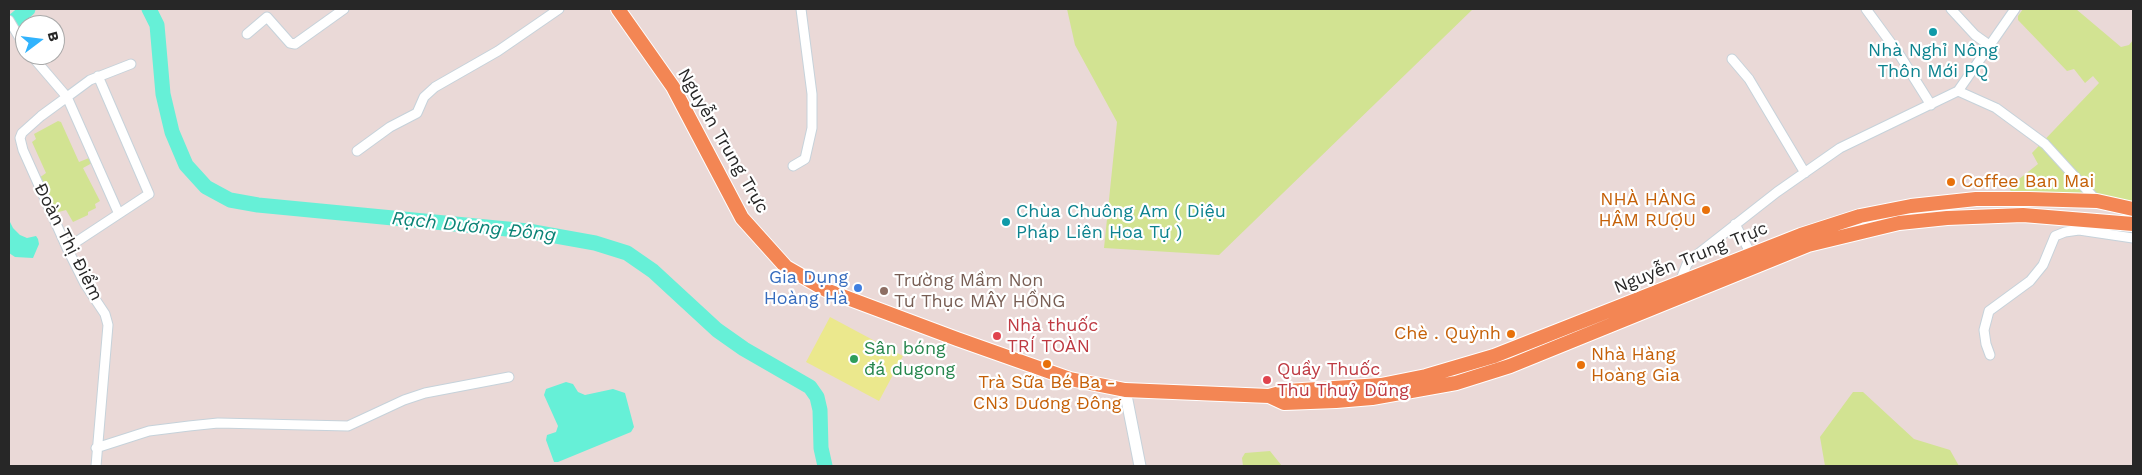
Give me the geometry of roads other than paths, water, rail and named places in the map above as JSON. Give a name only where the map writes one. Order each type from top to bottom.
[{"type":"main road","name":"Nguyễn Trung Trực","points":[[618,9],[673,87],[742,218],[786,266],[826,290],[957,339],[1070,379],[1125,390],[1269,396],[1287,391],[1381,385],[1445,371],[1494,356],[1680,282],[1808,245],[1899,223],[1947,218],[2023,215],[2133,224]]},
{"type":"main road","name":"Nguyễn Trung Trực","points":[[1269,396],[1284,402],[1336,401],[1388,396],[1456,383],[1510,366],[1754,260],[1801,235],[1860,216],[1911,206],[1976,199],[2097,201],[2133,209]]},
{"type":"street","points":[[247,34],[267,17],[290,42],[295,44],[344,9]]},
{"type":"street","points":[[356,152],[390,127],[417,113],[424,97],[435,87],[498,50],[559,9]]},
{"type":"street","points":[[793,166],[806,159],[812,128],[812,94],[801,9]]},
{"type":"street","points":[[1866,9],[1909,68],[1931,106]]},
{"type":"street","points":[[1951,9],[1975,35],[1989,45]]},
{"type":"street","points":[[1680,282],[1687,264],[1735,224],[1840,148],[1931,106],[1958,91],[2015,9]]},
{"type":"street","points":[[1732,59],[1749,79],[1806,172]]},
{"type":"street","points":[[67,97],[98,76],[131,64]]},
{"type":"street","points":[[40,65],[67,97],[118,212]]},
{"type":"street","points":[[67,248],[118,212],[148,196],[149,191],[98,76]]},
{"type":"street","points":[[1958,91],[1996,108],[2045,144],[2097,201]]},
{"type":"street","name":"Đoàn Thị Điểm","points":[[67,97],[41,116],[22,133],[20,138],[67,248],[85,284],[105,314],[108,325],[96,448],[96,466]]},
{"type":"street","points":[[1735,224],[1754,260]]},
{"type":"street","points":[[1990,355],[1984,330],[1989,311],[2030,281],[2043,265],[2055,236],[2079,230],[2133,238]]},
{"type":"street","points":[[96,448],[149,431],[218,423],[348,426],[404,400],[425,393],[509,377]]},
{"type":"street","points":[[1125,390],[1140,466]]},
{"type":"waterway","name":"Rạch Dương Đông","points":[[9,25],[28,9]]},
{"type":"waterway","name":"Rạch Dương Đông","points":[[149,9],[157,25],[163,94],[172,132],[186,165],[206,187],[230,200],[258,205],[528,231],[595,243],[627,253],[653,271],[717,330],[744,349],[810,387],[817,397],[820,410],[821,448],[825,466]]},
{"type":"place","name":"Nhà Nghỉ Nông Thôn Mới PQ","points":[[1933,32]]},
{"type":"place","name":"Coffee Ban Mai","points":[[1951,182]]},
{"type":"place","name":"NHÀ HÀNG HÂM RƯỢU","points":[[1706,210]]},
{"type":"place","name":"Chùa Chuông Am ( Diệu Pháp Liên Hoa Tự )","points":[[1006,222]]},
{"type":"place","name":"Gia Dụng Hoàng Hà","points":[[858,288]]},
{"type":"place","name":"Trường Mầm Non Tư Thục MÂY HỒNG","points":[[884,291]]},
{"type":"place","name":"Chè . Quỳnh","points":[[1511,334]]},
{"type":"place","name":"Nhà thuốc TRÍ TOÀN","points":[[997,336]]},
{"type":"place","name":"Sân bóng đá dugong","points":[[854,359]]},
{"type":"place","name":"Trà Sữa Bé Ba - CN3 Dương Đông","points":[[1047,364]]},
{"type":"place","name":"Nhà Hàng Hoàng Gia","points":[[1581,365]]},
{"type":"place","name":"Quầy Thuốc Thu Thuỷ Dũng","points":[[1267,380]]}]
